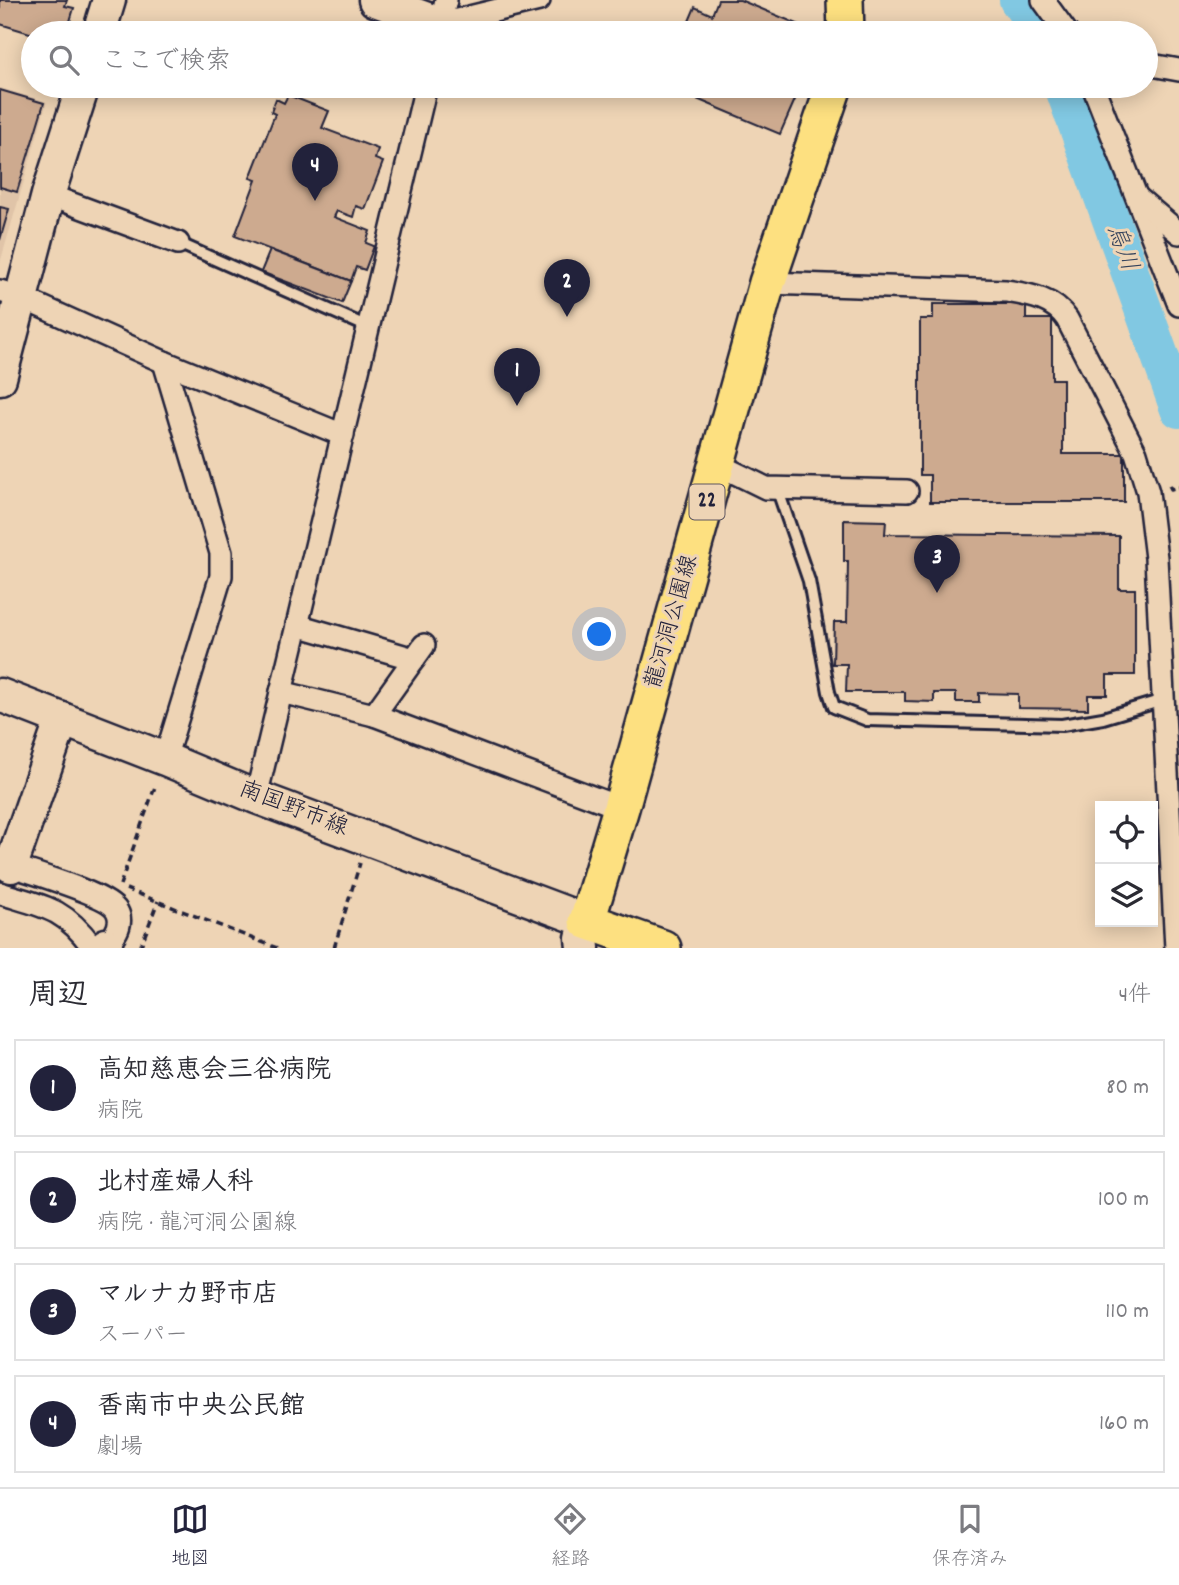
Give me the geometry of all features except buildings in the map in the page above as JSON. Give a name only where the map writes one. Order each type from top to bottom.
[{"type":"main road","points":[[103,21],[109,0]]},
{"type":"main road","points":[[375,0],[442,19]]},
{"type":"main road","points":[[845,0],[846,21]]},
{"type":"main road","points":[[0,378],[10,294],[48,195],[79,98]]},
{"type":"main road","name":"龍河洞公園線","points":[[585,935],[767,284],[830,98]]},
{"type":"main road","name":"南国野市線","points":[[0,695],[368,839],[585,935]]},
{"type":"main road","points":[[4,874],[62,719]]},
{"type":"main road","points":[[585,935],[663,948]]},
{"type":"street","points":[[442,19],[539,0]]},
{"type":"street","points":[[1043,0],[1058,21]]},
{"type":"street","points":[[1158,66],[1179,70]]},
{"type":"street","points":[[256,797],[423,98]]},
{"type":"street","points":[[1098,98],[1179,305]]},
{"type":"street","points":[[48,195],[178,243]]},
{"type":"street","points":[[1136,197],[1179,233]]},
{"type":"street","points":[[767,284],[1006,291],[1038,297],[1060,309],[1136,453],[1148,492],[1156,558],[1176,948]]},
{"type":"street","points":[[10,294],[164,362],[342,435]]},
{"type":"street","points":[[164,362],[221,553],[221,576],[165,759]]},
{"type":"street","points":[[717,464],[766,488],[907,491]]},
{"type":"street","points":[[297,625],[419,652],[374,715]]},
{"type":"street","points":[[281,692],[374,715],[621,808]]},
{"type":"street","points":[[4,874],[101,898],[117,909],[120,921],[115,936],[106,947],[91,945],[69,919],[4,874]]},
{"type":"lane","points":[[178,243],[368,327]]},
{"type":"lane","points":[[776,488],[809,581],[834,707],[867,720],[1062,725],[1103,718],[1163,700]]},
{"type":"path","points":[[1171,489],[1179,487]]},
{"type":"path","points":[[165,759],[120,886],[277,948]]},
{"type":"path","points":[[334,948],[368,839]]},
{"type":"path","points":[[141,948],[158,901]]},
{"type":"shaded area","points":[[0,88],[21,94],[21,98],[47,102],[0,263]]},
{"type":"waterway","name":"烏川","points":[[1018,0],[1033,21]]},
{"type":"waterway","name":"烏川","points":[[1067,98],[1179,409]]},
{"type":"place","name":"香南市中央公民館","points":[[315,201]]},
{"type":"place","name":"北村産婦人科","points":[[567,317]]},
{"type":"place","name":"高知慈恵会三谷病院","points":[[517,406]]},
{"type":"place","name":"マルナカ野市店","points":[[937,593]]}]
